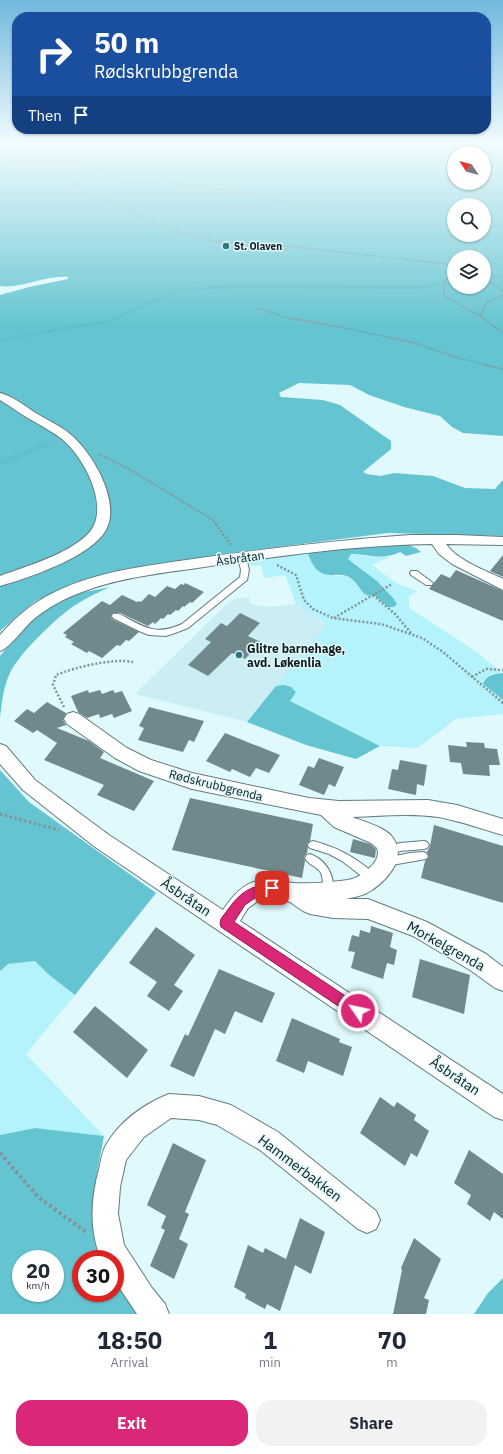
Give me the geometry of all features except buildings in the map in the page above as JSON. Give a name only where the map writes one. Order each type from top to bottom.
[{"type":"street","points":[[0,396],[58,430],[71,440],[100,487],[104,503],[104,519],[99,530],[88,542],[47,564],[0,581]]},
{"type":"street","points":[[436,539],[444,551],[457,562],[503,584]]},
{"type":"street","name":"Åsbråtan","points":[[0,645],[14,628],[36,608],[64,592],[96,581],[134,573],[242,557],[369,541],[436,539],[503,541]]},
{"type":"street","name":"Rødskrubbgrenda","points":[[73,718],[121,753],[151,768],[192,781],[309,806],[325,808],[429,808],[447,811],[503,827]]},
{"type":"street","name":"Åsbråtan","points":[[0,751],[28,786],[102,841],[503,1108]]},
{"type":"street","points":[[226,923],[241,901],[257,890],[272,888],[295,893],[329,892],[360,886],[380,872],[387,856],[386,843],[378,837],[341,822],[325,808]]},
{"type":"street","name":"Morkelgrenda","points":[[295,893],[310,904],[333,908],[368,909],[420,929],[478,962],[503,980]]},
{"type":"street","name":"Hammerbakken","points":[[111,1250],[105,1214],[107,1187],[115,1154],[135,1128],[153,1115],[170,1106],[199,1108],[222,1114],[269,1141],[367,1220]]},
{"type":"street","name":"Hammerbakken","points":[[124,1270],[142,1298],[155,1314]]},
{"type":"lane","points":[[116,616],[149,632],[157,634],[168,634],[178,630],[244,578],[245,570],[242,557]]},
{"type":"lane","points":[[414,573],[429,583]]},
{"type":"lane","points":[[387,856],[400,847],[424,845]]},
{"type":"lane","points":[[313,846],[332,850],[347,857],[373,878]]},
{"type":"lane","points":[[387,856],[423,856]]},
{"type":"lane","points":[[310,858],[320,864],[326,871],[329,892]]},
{"type":"path","points":[[116,204],[148,220],[181,233],[226,244],[290,246],[447,265]]},
{"type":"path","points":[[293,204],[314,205]]},
{"type":"path","points":[[447,279],[444,282],[444,296],[480,316],[503,333]]},
{"type":"path","points":[[491,283],[503,291]]},
{"type":"path","points":[[480,316],[483,306],[493,298],[503,295]]},
{"type":"path","points":[[258,308],[288,318],[340,327],[415,343],[453,356],[503,369]]},
{"type":"path","points":[[99,454],[134,472],[213,520],[225,539],[242,557]]},
{"type":"path","points":[[268,554],[274,563],[296,575],[304,600],[322,614],[333,618],[381,624],[412,633],[443,652],[503,704]]},
{"type":"path","points":[[333,618],[392,584]]},
{"type":"path","points":[[373,595],[396,614],[412,633]]},
{"type":"path","points":[[73,718],[62,706],[56,694],[53,685],[56,675],[68,670],[122,660],[133,662]]},
{"type":"path","points":[[472,677],[486,669],[503,670]]},
{"type":"path","points":[[0,814],[66,831]]},
{"type":"path","points":[[0,1153],[38,1197],[111,1250]]},
{"type":"shaded area","points":[[0,204],[447,204],[447,242],[491,242],[491,204],[503,204],[503,436],[463,433],[452,427],[440,416],[404,407],[369,395],[350,385],[299,383],[279,393],[281,397],[323,400],[340,405],[391,441],[391,449],[363,472],[367,474],[380,476],[394,473],[433,476],[465,488],[495,489],[503,480],[503,536],[388,533],[223,554],[94,577],[55,591],[34,602],[0,631],[0,295],[68,279],[68,277],[50,278],[17,286],[0,286]]},
{"type":"shaded area","points":[[403,543],[416,548],[421,552],[406,556],[400,552],[381,557],[351,554],[348,559],[377,581],[397,604],[394,607],[388,607],[374,595],[370,596],[364,594],[353,580],[347,576],[324,574],[318,571],[313,565],[308,554],[312,552]]},
{"type":"shaded area","points":[[312,552],[335,576],[346,576],[353,580],[359,588],[381,600],[393,598],[364,570],[348,559],[351,554],[390,557],[372,565],[396,583],[417,591],[409,597],[409,608],[477,652],[502,673],[491,674],[483,684],[503,700],[503,714],[456,719],[418,748],[380,746],[289,700],[296,692],[287,686],[276,686],[327,624],[296,604],[285,575],[264,578],[261,565],[251,566],[249,562]]},
{"type":"shaded area","points":[[110,587],[85,599],[69,609],[30,645],[10,673],[3,695],[0,718],[0,656],[16,636],[28,622],[55,603],[80,593]]},
{"type":"shaded area","name":"Glitre barnehage, avd. Løkenlia","points":[[249,597],[250,604],[270,607],[296,604],[327,624],[247,722],[135,694],[229,602],[235,599]]},
{"type":"shaded area","points":[[503,673],[503,700],[483,684],[488,677]]},
{"type":"shaded area","points":[[284,685],[291,687],[296,692],[290,701],[380,746],[356,759],[306,745],[247,722],[276,686]]},
{"type":"shaded area","points":[[0,770],[29,802],[156,893],[75,995],[48,974],[35,961],[8,964],[0,971]]},
{"type":"shaded area","points":[[35,961],[48,974],[75,995],[26,1054],[104,1136],[35,1128],[0,1135],[0,971],[8,964]]},
{"type":"shaded area","points":[[35,1128],[104,1136],[96,1178],[93,1212],[101,1250],[72,1250],[72,1302],[124,1302],[124,1292],[139,1314],[0,1314],[0,1135]]},
{"type":"shaded area","points":[[503,1278],[503,1314],[474,1314],[488,1293]]},
{"type":"waterway","points":[[491,277],[503,276]]},
{"type":"waterway","points":[[0,340],[109,321],[179,290],[243,286],[417,288],[447,283]]},
{"type":"waterway","points":[[0,463],[48,444]]},
{"type":"place","name":"St. Olaven","points":[[226,246]]},
{"type":"place","name":"Glitre barnehage, avd. Løkenlia","points":[[239,655]]},
{"type":"route","points":[[272,888],[257,890],[241,901],[226,923],[358,1011]]}]
